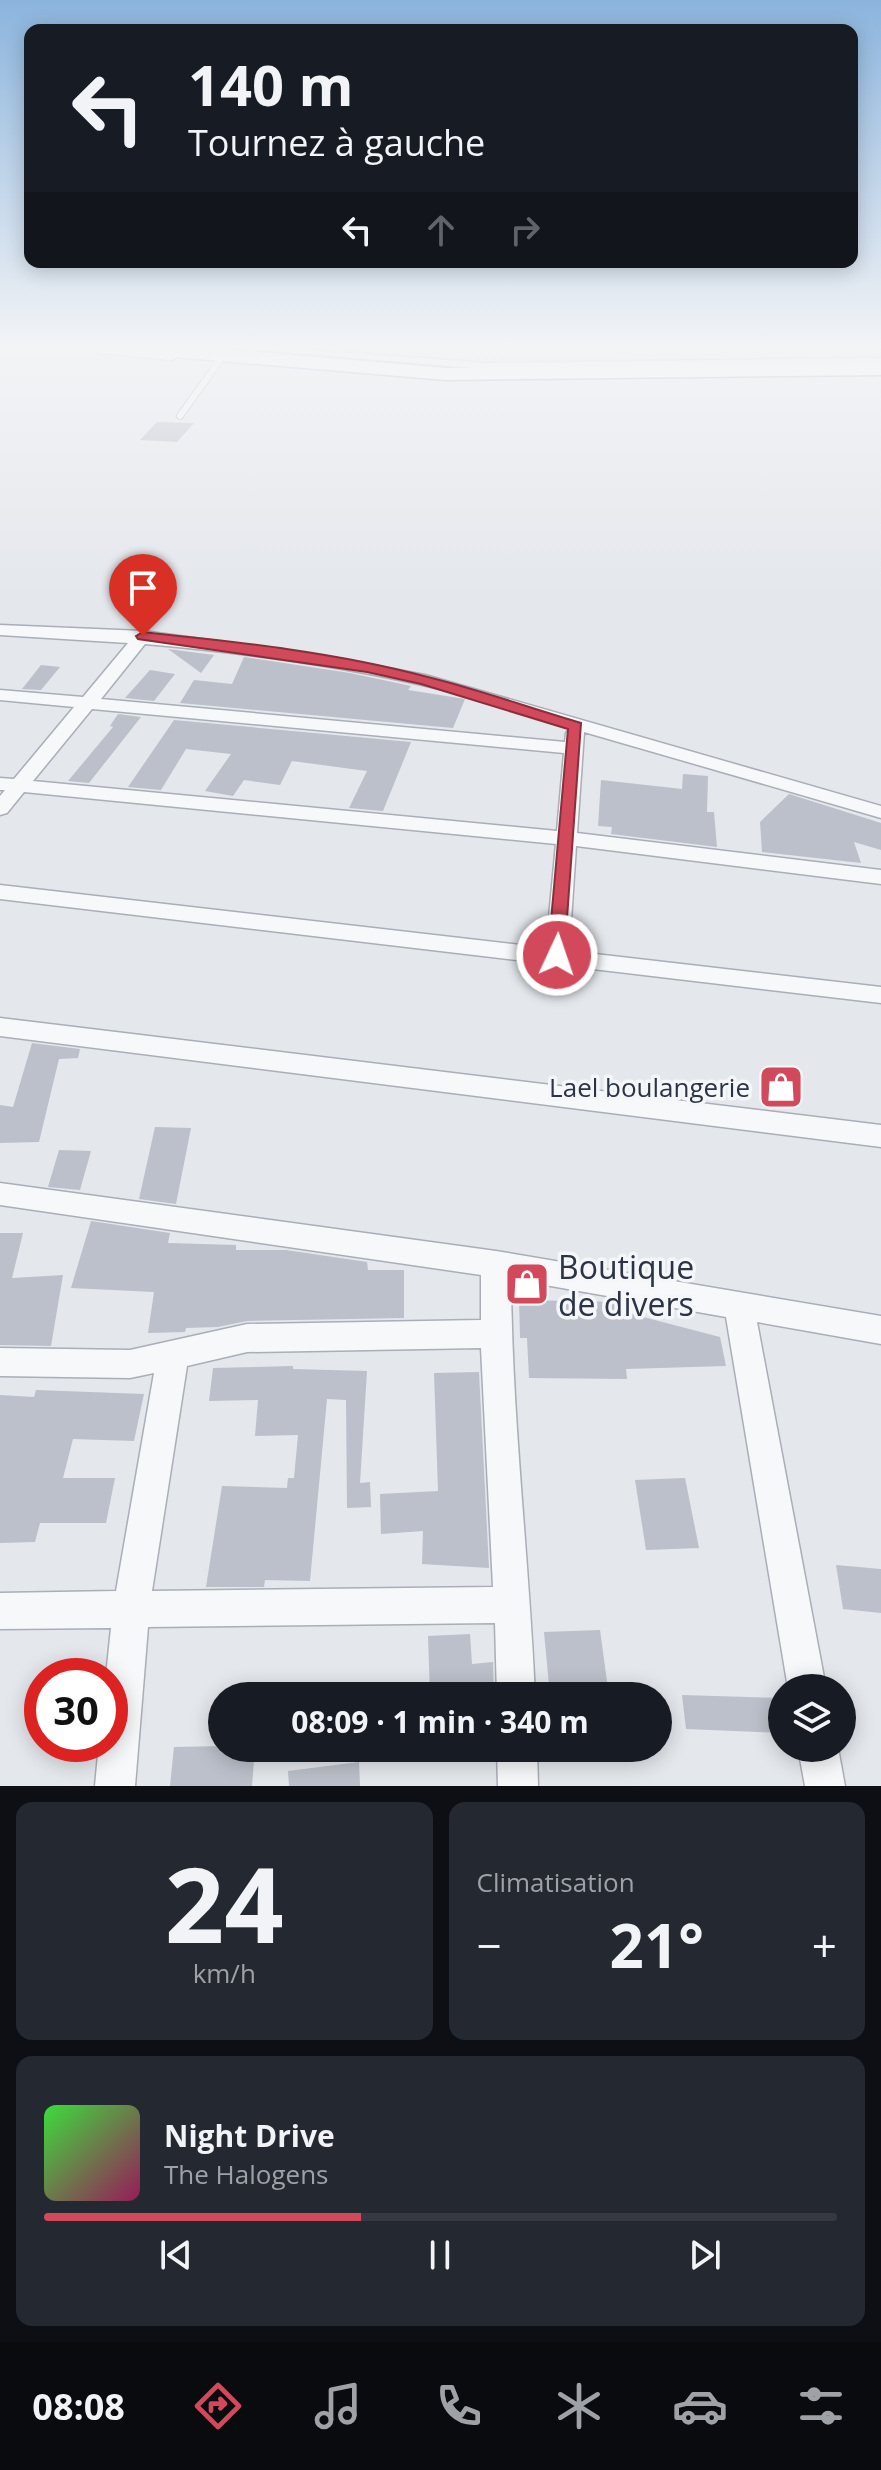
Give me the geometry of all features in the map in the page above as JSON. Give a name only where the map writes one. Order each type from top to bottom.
[{"type":"street","points":[[0,630],[143,636],[277,652],[381,671],[881,812]]},
{"type":"street","points":[[0,809],[10,785],[143,636]]},
{"type":"street","points":[[0,695],[572,748]]},
{"type":"street","points":[[557,955],[564,838],[576,726]]},
{"type":"street","points":[[10,785],[564,838],[881,877]]},
{"type":"street","points":[[0,892],[881,995]]},
{"type":"street","points":[[0,1027],[881,1136]]},
{"type":"street","points":[[0,1194],[496,1264],[881,1330]]},
{"type":"street","points":[[496,1264],[495,1334],[514,1605],[516,1682]]},
{"type":"street","points":[[739,1305],[805,1674]]},
{"type":"street","points":[[0,1362],[110,1366],[247,1338],[495,1334]]},
{"type":"street","points":[[115,1786],[131,1610],[173,1354]]},
{"type":"street","points":[[0,1611],[514,1605]]},
{"type":"street","points":[[517,1762],[518,1786]]},
{"type":"street","points":[[821,1762],[825,1786]]},
{"type":"building","points":[[148,431],[187,431],[177,442],[140,440]]},
{"type":"building","points":[[168,649],[214,655],[201,673]]},
{"type":"building","points":[[244,657],[350,673],[411,686],[408,690],[465,699],[453,728],[180,703],[194,680],[232,684]]},
{"type":"building","points":[[41,665],[60,667],[41,690],[22,689]]},
{"type":"building","points":[[150,670],[175,674],[154,701],[125,698]]},
{"type":"building","points":[[118,714],[141,717],[89,783],[68,781],[113,727],[110,726]]},
{"type":"building","points":[[174,720],[411,742],[383,811],[349,808],[367,771],[292,761],[280,785],[244,780],[233,796],[205,791],[231,754],[186,749],[161,790],[128,787]]},
{"type":"building","points":[[683,774],[708,776],[707,812],[714,812],[717,847],[611,834],[612,827],[598,826],[601,780],[682,789]]},
{"type":"building","points":[[789,794],[881,823],[881,850],[854,842],[861,863],[762,852],[760,822]]},
{"type":"building","points":[[32,1043],[80,1049],[78,1058],[59,1059],[39,1142],[0,1143],[0,1105],[13,1107]]},
{"type":"building","points":[[155,1127],[191,1128],[176,1204],[139,1199]]},
{"type":"building","points":[[59,1150],[91,1151],[80,1190],[48,1187]]},
{"type":"building","points":[[91,1221],[170,1233],[168,1243],[236,1245],[236,1250],[286,1250],[367,1262],[368,1270],[404,1270],[404,1318],[247,1321],[218,1327],[186,1328],[185,1332],[148,1333],[154,1292],[71,1288]]},
{"type":"building","points":[[0,1233],[23,1233],[12,1278],[63,1275],[51,1346],[0,1345]]},
{"type":"building","points":[[519,1300],[623,1302],[624,1312],[720,1337],[726,1366],[626,1369],[627,1379],[529,1378],[527,1338],[520,1338]]},
{"type":"building","points":[[293,1366],[293,1369],[367,1371],[360,1483],[370,1482],[371,1507],[347,1508],[346,1400],[327,1399],[310,1581],[265,1580],[264,1587],[206,1587],[222,1486],[287,1488],[288,1478],[294,1478],[298,1435],[255,1436],[258,1400],[209,1401],[213,1368]]},
{"type":"building","points":[[479,1372],[489,1568],[422,1564],[423,1531],[381,1534],[380,1494],[438,1491],[434,1373]]},
{"type":"building","points":[[36,1390],[144,1394],[134,1441],[73,1439],[63,1478],[115,1478],[106,1523],[40,1523],[35,1542],[0,1543],[0,1395],[34,1397]]},
{"type":"building","points":[[685,1478],[699,1548],[646,1550],[635,1480]]},
{"type":"building","points":[[836,1565],[881,1569],[881,1613],[843,1609]]},
{"type":"building","points":[[600,1630],[607,1682],[549,1682],[544,1632]]},
{"type":"building","points":[[470,1634],[472,1664],[493,1662],[494,1682],[430,1682],[428,1636]]},
{"type":"building","points":[[682,1695],[768,1698],[768,1732],[686,1729]]},
{"type":"building","points":[[208,1746],[208,1762],[254,1762],[252,1786],[170,1786],[174,1747]]},
{"type":"building","points":[[359,1762],[360,1786],[289,1786],[288,1771]]},
{"type":"place","name":"Lael boulangerie","points":[[781,1087]]},
{"type":"place","name":"Boutique de divers","points":[[527,1284]]},
{"type":"route","points":[[143,636],[305,656],[425,680],[576,726],[564,838],[557,955]]}]
